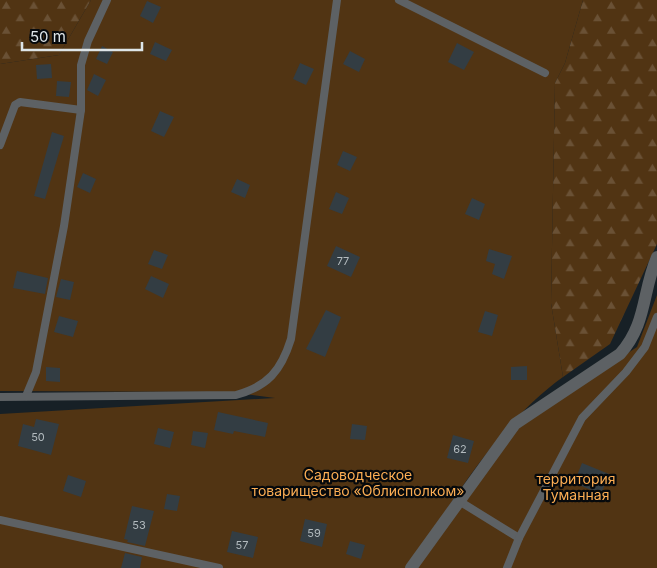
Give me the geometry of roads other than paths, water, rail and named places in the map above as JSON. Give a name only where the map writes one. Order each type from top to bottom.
[{"type":"street","points":[[411,568],[515,424],[620,354],[633,340],[640,321],[651,272],[657,257]]},
{"type":"lane","points":[[26,396],[38,362],[64,226],[81,110],[81,65],[88,41],[108,0]]},
{"type":"lane","points":[[0,397],[236,395],[255,389],[285,360],[292,339],[337,0]]},
{"type":"lane","points":[[399,0],[545,73]]},
{"type":"lane","points":[[0,145],[15,105],[20,102],[81,110]]},
{"type":"lane","points":[[507,568],[519,538],[582,418],[631,366],[645,347],[657,317]]},
{"type":"lane","points":[[459,502],[519,538]]},
{"type":"lane","points":[[0,520],[219,568]]},
{"type":"park label","name":"Садоводческое товарищество «Облисполком»","points":[[358,482]]},
{"type":"park label","name":"территория Туманная","points":[[576,486]]}]
